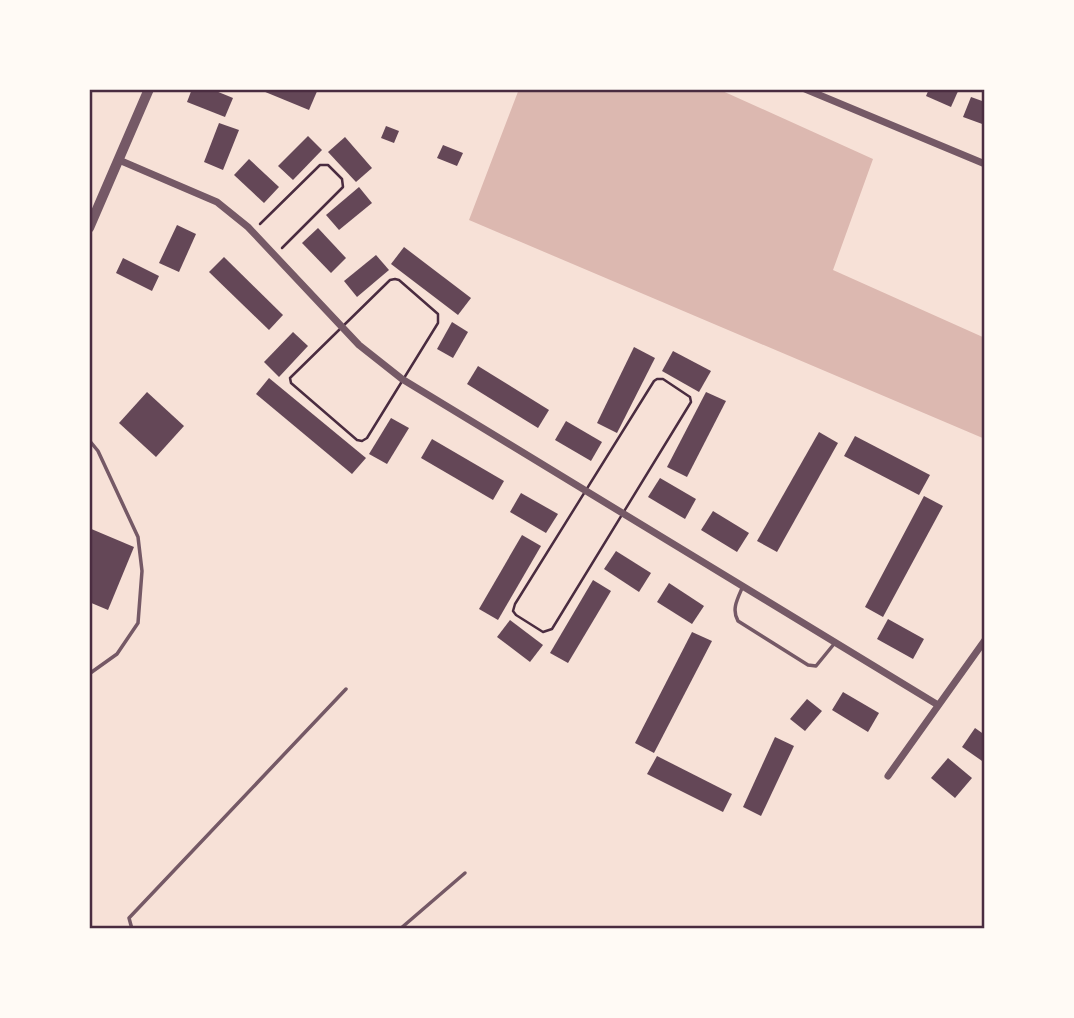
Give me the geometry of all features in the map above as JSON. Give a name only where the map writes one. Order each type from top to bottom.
[{"type":"street","points":[[89,228],[149,89]]},
{"type":"street","points":[[805,89],[985,164]]},
{"type":"street","points":[[119,160],[217,202],[252,232],[359,345],[402,379],[938,705]]},
{"type":"street","points":[[888,776],[985,640]]},
{"type":"lane","points":[[89,440],[98,451],[138,537],[142,571],[138,623],[117,654],[89,674]]},
{"type":"lane","points":[[743,586],[735,606],[734,615],[738,621],[808,665],[816,666],[835,643]]},
{"type":"lane","points":[[131,929],[128,918],[346,689]]},
{"type":"lane","points":[[400,929],[465,873]]},
{"type":"path","points":[[252,232],[320,165],[328,165],[342,179],[343,187],[274,255]]},
{"type":"shaded area","points":[[519,89],[718,89],[873,159],[833,270],[985,338],[985,439],[469,220]]},
{"type":"building","points":[[192,89],[211,89],[233,98],[225,117],[187,102]]},
{"type":"building","points":[[258,89],[318,89],[309,110]]},
{"type":"building","points":[[929,89],[959,89],[951,107],[926,96]]},
{"type":"building","points":[[971,97],[985,102],[985,125],[963,117]]},
{"type":"building","points":[[219,123],[239,130],[223,170],[204,162]]},
{"type":"building","points":[[386,126],[399,131],[394,143],[381,138]]},
{"type":"building","points":[[308,136],[322,150],[293,180],[278,166]]},
{"type":"building","points":[[345,137],[372,168],[356,182],[328,152]]},
{"type":"building","points":[[443,145],[463,153],[457,166],[437,158]]},
{"type":"building","points":[[249,159],[279,187],[264,203],[234,175]]},
{"type":"building","points":[[359,187],[372,203],[339,230],[326,215]]},
{"type":"building","points":[[177,225],[196,234],[179,272],[159,263]]},
{"type":"building","points":[[318,228],[346,258],[331,273],[302,243]]},
{"type":"building","points":[[404,247],[471,298],[458,315],[391,264]]},
{"type":"building","points":[[376,255],[389,270],[357,297],[344,281]]},
{"type":"building","points":[[224,257],[283,315],[269,330],[209,272]]},
{"type":"building","points":[[123,258],[159,276],[152,291],[116,273]]},
{"type":"building","points":[[452,322],[468,332],[453,358],[437,349]]},
{"type":"building","points":[[293,332],[308,346],[279,377],[264,362]]},
{"type":"building","points":[[634,347],[655,358],[617,433],[597,423]]},
{"type":"building","points":[[673,351],[711,371],[699,392],[662,371]]},
{"type":"building","points":[[478,366],[549,410],[538,428],[467,384]]},
{"type":"building","points":[[269,378],[366,458],[352,474],[256,394]]},
{"type":"building","points":[[147,392],[184,426],[156,457],[119,423]]},
{"type":"building","points":[[706,392],[726,401],[687,477],[667,467]]},
{"type":"building","points":[[391,418],[409,428],[387,464],[369,454]]},
{"type":"building","points":[[566,421],[602,442],[591,461],[555,440]]},
{"type":"building","points":[[819,432],[838,443],[777,552],[757,541]]},
{"type":"building","points":[[855,436],[930,475],[919,495],[844,456]]},
{"type":"building","points":[[432,439],[504,481],[493,500],[421,458]]},
{"type":"building","points":[[660,478],[696,499],[685,519],[648,497]]},
{"type":"building","points":[[521,493],[558,514],[546,533],[510,512]]},
{"type":"building","points":[[924,496],[943,506],[883,617],[865,607]]},
{"type":"building","points":[[713,511],[749,533],[737,552],[701,530]]},
{"type":"building","points":[[89,528],[134,547],[108,610],[89,602]]},
{"type":"building","points":[[522,535],[541,546],[498,620],[479,609]]},
{"type":"building","points":[[616,551],[651,573],[639,592],[604,569]]},
{"type":"building","points":[[593,580],[611,591],[568,663],[550,653]]},
{"type":"building","points":[[669,583],[704,606],[692,624],[657,602]]},
{"type":"building","points":[[888,619],[924,639],[913,659],[877,639]]},
{"type":"building","points":[[510,620],[543,645],[530,662],[497,637]]},
{"type":"building","points":[[692,632],[712,641],[654,753],[635,743]]},
{"type":"building","points":[[843,692],[879,713],[868,732],[832,710]]},
{"type":"building","points":[[807,699],[822,711],[805,731],[790,719]]},
{"type":"building","points":[[975,728],[985,735],[985,763],[962,747]]},
{"type":"building","points":[[775,737],[794,746],[761,816],[743,807]]},
{"type":"building","points":[[657,756],[732,794],[723,812],[647,774]]},
{"type":"building","points":[[948,758],[972,778],[955,798],[931,778]]}]
